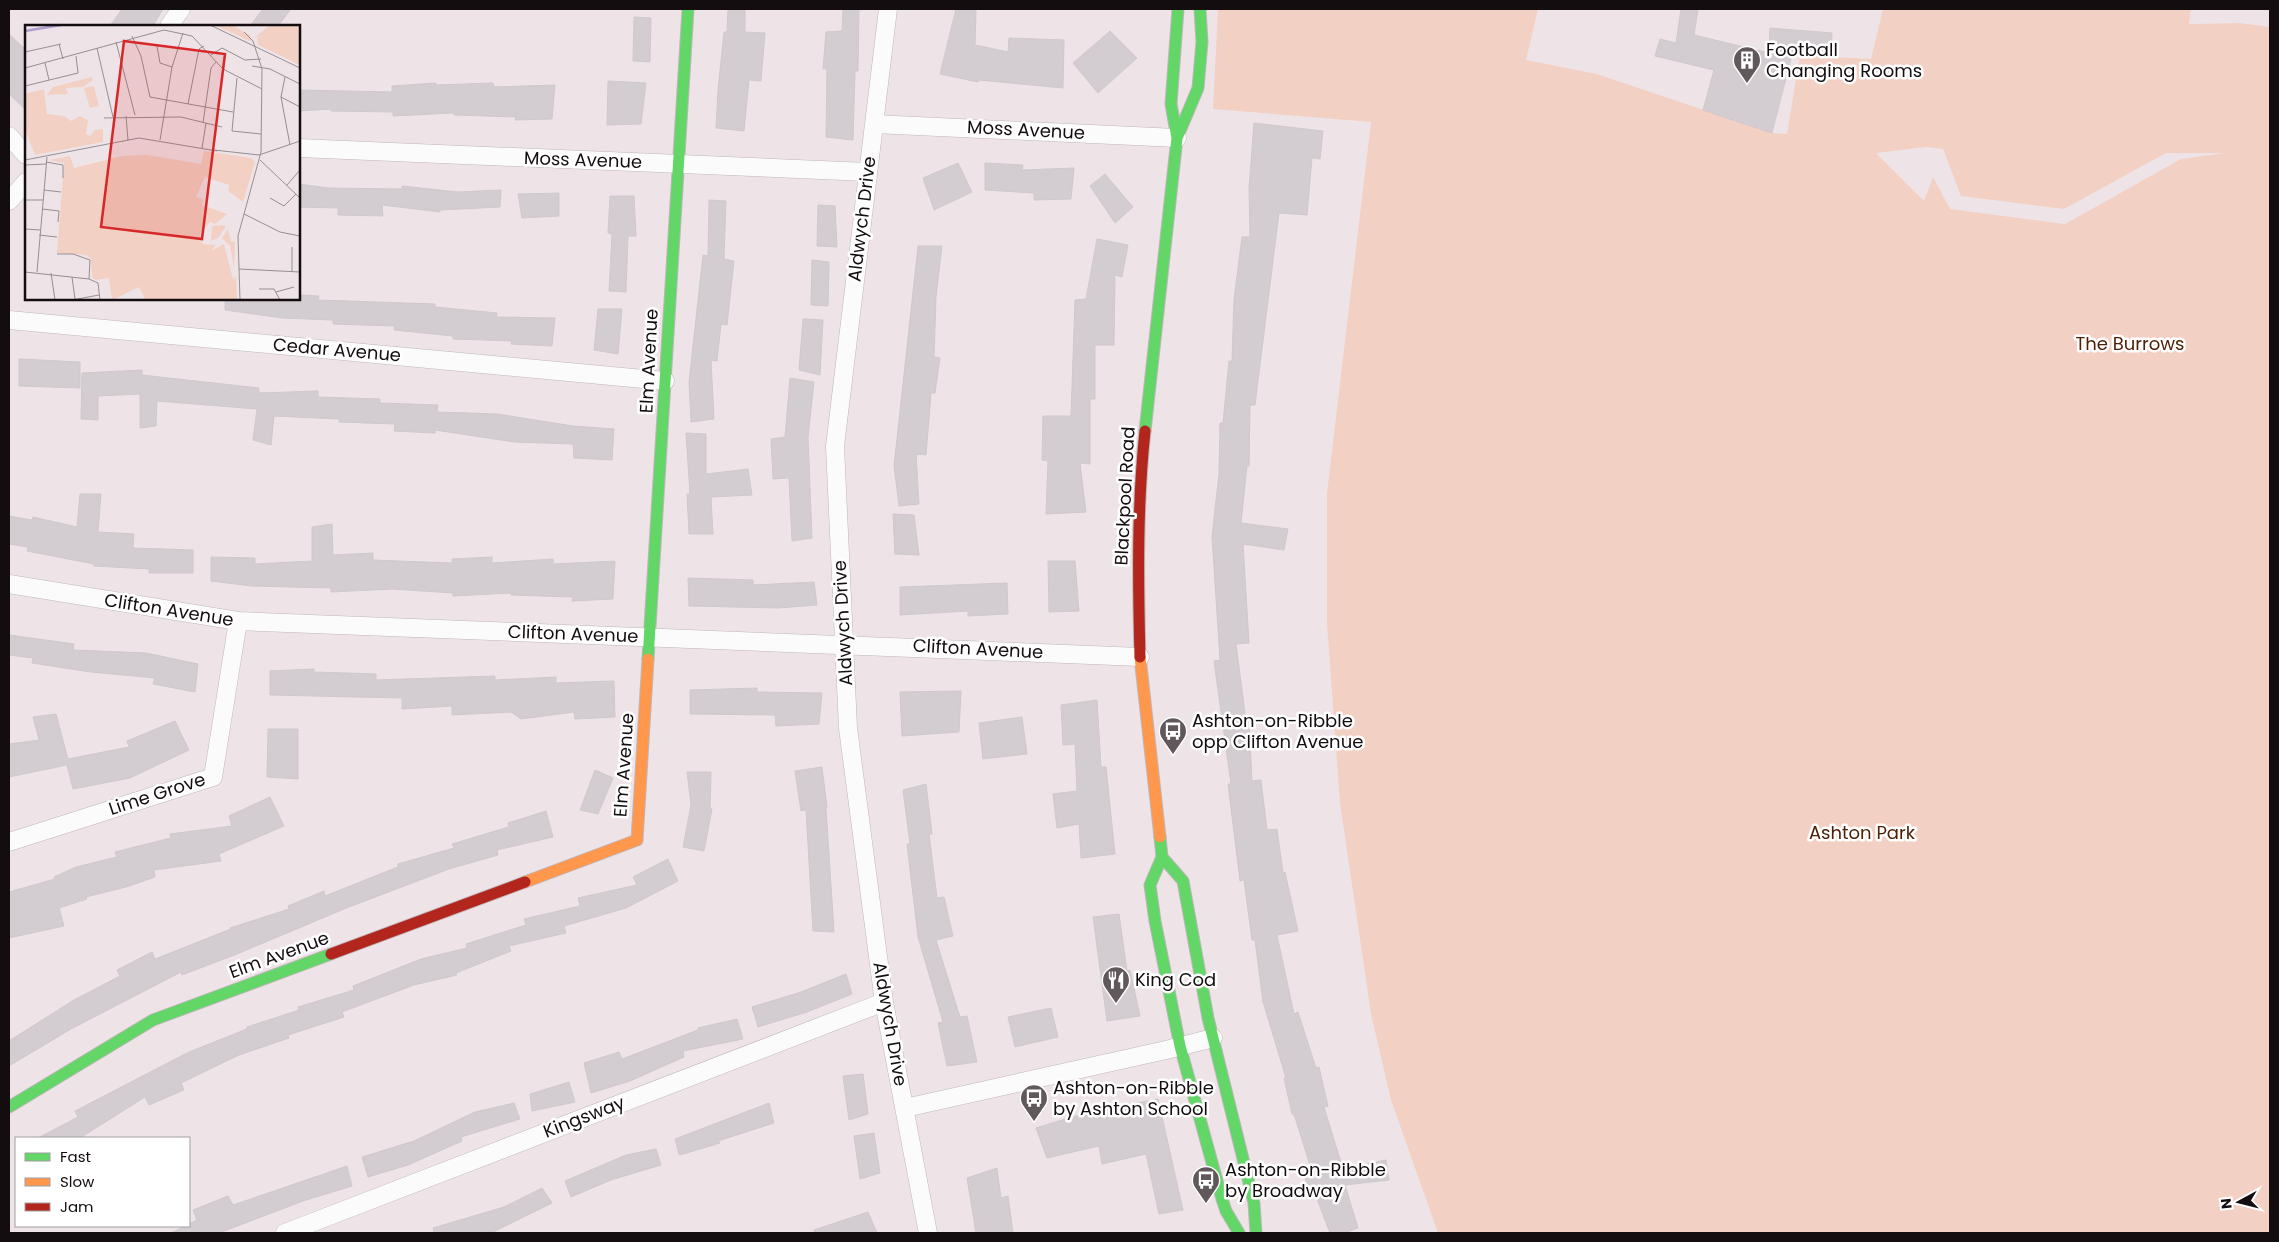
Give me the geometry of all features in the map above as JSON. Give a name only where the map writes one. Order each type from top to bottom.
[{"type":"main road","name":"Elm Avenue","points":[[9,1108],[153,1020],[637,840],[688,9]]},
{"type":"main road","name":"Blackpool Road","points":[[1178,9],[1172,104],[1178,138]]},
{"type":"main road","name":"Blackpool Road","points":[[1200,9],[1202,42],[1198,88],[1178,138],[1142,458],[1138,577],[1140,657],[1162,858],[1150,886],[1180,1046],[1222,1199],[1226,1211],[1239,1233]]},
{"type":"main road","points":[[1162,858],[1183,881],[1192,935],[1214,1038],[1254,1203],[1256,1233]]},
{"type":"street","points":[[170,25],[181,9]]},
{"type":"street","name":"Aldwych Drive","points":[[888,9],[835,446],[848,728],[884,1002],[928,1233]]},
{"type":"street","name":"Moss Avenue","points":[[874,124],[1178,138]]},
{"type":"street","points":[[9,136],[25,153]]},
{"type":"street","name":"Moss Avenue","points":[[300,148],[868,172]]},
{"type":"street","points":[[9,201],[25,183]]},
{"type":"street","name":"Cedar Avenue","points":[[9,320],[665,381]]},
{"type":"street","name":"Clifton Avenue","points":[[9,584],[238,621],[843,643],[1140,657]]},
{"type":"street","name":"Lime Grove","points":[[9,842],[213,777],[238,621]]},
{"type":"street","name":"Kingsway","points":[[285,1233],[884,1002]]},
{"type":"street","points":[[905,1108],[1214,1038]]},
{"type":"green space","name":"Ashton Park","points":[[1218,9],[1538,9],[1526,60],[1597,74],[1772,133],[1787,134],[1800,55],[1871,59],[1883,9],[2191,9],[2189,24],[2240,23],[2270,27],[2270,1233],[1438,1233],[1391,1100],[1371,1014],[1340,803],[1327,624],[1327,493],[1371,122],[1213,109]],"holes":[[[1926,147],[1943,149],[1961,196],[2064,209],[2166,153],[2225,153],[2181,159],[2065,224],[1950,209],[1933,177],[1924,201],[1876,153]]]},
{"type":"building","points":[[122,9],[163,9],[154,25],[111,25]]},
{"type":"building","points":[[263,9],[291,9],[279,25],[251,25]]},
{"type":"building","points":[[728,9],[745,9],[745,32],[765,33],[761,81],[749,80],[744,131],[716,128],[718,90],[724,32],[727,32]]},
{"type":"building","points":[[843,9],[859,9],[858,71],[855,71],[853,140],[826,137],[827,69],[823,69],[826,32],[842,31]]},
{"type":"building","points":[[956,9],[976,9],[975,45],[1008,52],[1009,38],[1064,40],[1063,88],[979,80],[978,82],[940,74]]},
{"type":"building","name":"Football Changing Rooms","points":[[1681,9],[1698,9],[1694,35],[1769,53],[1770,28],[1832,33],[1831,50],[1794,47],[1772,133],[1703,110],[1714,70],[1655,56],[1660,39],[1676,43]]},
{"type":"building","points":[[634,17],[651,18],[650,62],[633,61]]},
{"type":"building","points":[[1110,31],[1137,58],[1098,93],[1073,63]]},
{"type":"building","points":[[9,34],[25,49],[25,109],[9,94]]},
{"type":"building","points":[[608,81],[646,83],[641,124],[607,125]]},
{"type":"building","points":[[436,83],[436,85],[493,83],[494,87],[555,85],[552,119],[515,120],[516,117],[454,115],[454,113],[393,116],[393,112],[331,111],[331,109],[300,111],[300,90],[392,92],[392,86]]},
{"type":"building","points":[[1254,123],[1323,131],[1320,159],[1312,158],[1307,215],[1279,213],[1255,405],[1250,405],[1249,466],[1247,466],[1241,523],[1288,529],[1284,550],[1243,544],[1249,643],[1236,644],[1246,721],[1249,720],[1252,781],[1261,780],[1267,830],[1277,829],[1283,873],[1285,872],[1298,931],[1277,935],[1294,1014],[1298,1012],[1316,1068],[1319,1067],[1328,1106],[1324,1107],[1343,1169],[1386,1160],[1389,1180],[1345,1185],[1358,1228],[1344,1233],[1330,1233],[1316,1196],[1320,1195],[1318,1189],[1307,1190],[1305,1177],[1313,1175],[1294,1114],[1292,1114],[1284,1078],[1286,1078],[1263,1002],[1255,940],[1252,940],[1244,880],[1240,881],[1228,784],[1231,784],[1214,661],[1220,660],[1212,536],[1219,474],[1220,423],[1223,423],[1229,361],[1232,361],[1234,299],[1242,237],[1250,237],[1249,188]]},
{"type":"building","points":[[958,163],[972,192],[934,210],[923,178]]},
{"type":"building","points":[[985,163],[1023,165],[1022,170],[1074,168],[1071,199],[1034,200],[1034,193],[985,190]]},
{"type":"building","points":[[1105,174],[1133,207],[1115,223],[1090,186]]},
{"type":"building","points":[[300,184],[328,188],[402,189],[402,186],[458,192],[501,190],[500,207],[440,210],[440,212],[382,205],[383,216],[338,215],[338,208],[300,207]]},
{"type":"building","points":[[559,193],[559,216],[522,218],[518,194]]},
{"type":"building","points":[[610,196],[634,196],[636,236],[628,236],[626,292],[609,291],[612,234],[608,233]]},
{"type":"building","points":[[709,200],[726,201],[724,259],[734,261],[727,325],[721,324],[717,361],[711,360],[714,419],[691,422],[689,382],[703,255],[708,256]]},
{"type":"building","points":[[818,205],[835,206],[837,247],[817,246]]},
{"type":"building","points":[[1097,239],[1128,245],[1122,277],[1115,275],[1114,345],[1095,345],[1095,399],[1090,399],[1090,464],[1080,463],[1086,512],[1046,514],[1048,461],[1042,460],[1043,416],[1071,416],[1075,300],[1086,299]]},
{"type":"building","points":[[918,246],[942,246],[936,297],[934,357],[940,358],[935,393],[931,393],[926,455],[916,454],[919,504],[899,506],[894,466]]},
{"type":"building","points":[[812,260],[829,262],[828,306],[811,305]]},
{"type":"building","points":[[300,295],[319,296],[318,300],[435,304],[435,307],[497,313],[496,317],[555,318],[552,346],[511,344],[512,341],[453,339],[453,336],[394,330],[395,326],[333,324],[333,320],[282,318],[225,310],[225,300],[300,300]]},
{"type":"building","points":[[598,309],[622,309],[618,354],[594,350]]},
{"type":"building","points":[[803,319],[823,320],[820,375],[799,370]]},
{"type":"building","points":[[19,359],[80,362],[80,388],[19,386]]},
{"type":"building","points":[[142,370],[142,375],[259,388],[259,393],[318,391],[318,397],[380,399],[380,403],[438,405],[437,412],[497,414],[573,426],[614,429],[612,460],[574,458],[573,444],[514,442],[435,430],[435,433],[394,431],[395,424],[339,422],[339,419],[274,416],[271,445],[253,440],[257,409],[157,401],[156,426],[140,428],[140,394],[98,396],[98,420],[81,419],[82,373]]},
{"type":"building","points":[[790,378],[814,382],[808,437],[812,538],[792,541],[789,478],[773,479],[771,439],[785,437]]},
{"type":"building","points":[[686,433],[706,434],[706,474],[748,469],[752,495],[711,497],[713,534],[689,534],[687,494],[690,494]]},
{"type":"building","points":[[80,494],[101,494],[98,532],[134,534],[133,548],[193,550],[193,573],[149,573],[149,569],[94,566],[94,564],[27,551],[28,547],[9,544],[9,516],[32,520],[33,517],[77,527]]},
{"type":"building","points":[[893,514],[914,515],[919,555],[895,554]]},
{"type":"building","points":[[332,524],[333,555],[373,553],[373,560],[452,563],[452,559],[492,557],[492,563],[553,559],[553,564],[615,561],[613,599],[572,601],[573,597],[511,595],[511,593],[453,596],[453,593],[392,589],[331,592],[331,588],[251,586],[211,581],[211,557],[255,558],[255,564],[312,561],[312,527]]},
{"type":"building","points":[[1048,561],[1075,561],[1079,611],[1049,612]]},
{"type":"building","points":[[688,578],[753,580],[753,585],[814,582],[817,605],[778,608],[689,606]]},
{"type":"building","points":[[1007,583],[1008,614],[968,616],[968,611],[900,615],[900,587]]},
{"type":"building","points":[[9,635],[74,644],[73,650],[146,653],[198,664],[195,692],[153,684],[155,678],[91,672],[32,663],[33,658],[9,655]]},
{"type":"building","points":[[314,669],[314,672],[376,674],[376,680],[495,676],[495,680],[556,677],[556,683],[614,681],[615,717],[575,719],[574,712],[521,719],[511,712],[452,715],[452,706],[402,709],[402,698],[270,695],[270,671]]},
{"type":"building","points":[[757,688],[757,692],[822,693],[819,724],[776,726],[775,715],[690,714],[690,690]]},
{"type":"building","points":[[961,691],[959,732],[902,736],[900,692]]},
{"type":"building","points":[[1097,700],[1101,767],[1106,767],[1115,854],[1081,858],[1079,824],[1057,828],[1053,794],[1077,791],[1075,744],[1063,745],[1061,705]]},
{"type":"building","points":[[56,714],[68,759],[129,747],[127,741],[175,721],[189,750],[130,778],[73,789],[67,765],[9,777],[9,744],[39,740],[33,717]]},
{"type":"building","points":[[1022,717],[1027,754],[983,759],[979,723]]},
{"type":"building","points":[[268,729],[298,729],[298,779],[267,777]]},
{"type":"building","points":[[822,767],[827,807],[834,932],[813,931],[806,810],[801,811],[795,771]]},
{"type":"building","points":[[595,770],[613,778],[598,814],[580,810]]},
{"type":"building","points":[[687,772],[711,772],[710,808],[712,809],[704,851],[683,847],[691,805]]},
{"type":"building","points":[[926,784],[932,834],[929,834],[937,898],[944,897],[953,936],[936,940],[960,1017],[967,1016],[977,1062],[947,1066],[938,1023],[943,1022],[918,937],[907,844],[910,844],[903,790]]},
{"type":"building","points":[[270,797],[284,826],[219,854],[221,861],[154,870],[155,877],[126,887],[86,897],[87,899],[59,908],[64,926],[9,938],[9,892],[55,879],[54,877],[76,867],[117,857],[115,852],[171,838],[170,834],[232,826],[229,816]]},
{"type":"building","points":[[546,811],[553,837],[497,850],[498,855],[449,869],[349,907],[237,954],[182,975],[181,972],[71,1029],[9,1066],[9,1041],[74,1000],[120,976],[117,970],[152,952],[155,959],[230,928],[289,909],[288,906],[324,891],[325,896],[398,867],[398,864],[454,848],[452,844],[509,827],[508,823]]},
{"type":"building","points":[[668,859],[678,881],[626,908],[564,926],[566,933],[509,946],[511,951],[456,973],[457,975],[414,985],[342,1012],[344,1017],[288,1035],[289,1038],[239,1055],[181,1083],[184,1090],[149,1105],[145,1097],[82,1137],[40,1137],[78,1117],[75,1111],[189,1052],[247,1029],[247,1027],[299,1010],[298,1007],[354,990],[353,986],[421,959],[467,948],[466,944],[526,925],[524,919],[580,906],[578,898],[637,885],[633,877]]},
{"type":"building","points":[[1119,914],[1127,971],[1130,970],[1140,1016],[1107,1021],[1093,917]]},
{"type":"building","points":[[846,974],[852,994],[807,1012],[758,1027],[752,1007],[801,992]]},
{"type":"building","points":[[1051,1008],[1058,1037],[1015,1047],[1008,1017]]},
{"type":"building","points":[[737,1019],[743,1039],[683,1051],[684,1057],[630,1081],[591,1093],[584,1063],[619,1052],[622,1059],[698,1030],[698,1028]]},
{"type":"building","points":[[863,1074],[868,1114],[849,1120],[843,1076]]},
{"type":"building","points":[[569,1082],[575,1102],[532,1111],[530,1094]]},
{"type":"building","points":[[1158,1099],[1183,1210],[1159,1214],[1146,1154],[1102,1164],[1099,1146],[1047,1158],[1036,1128],[1095,1110]]},
{"type":"building","points":[[514,1103],[520,1119],[461,1137],[462,1141],[408,1165],[368,1177],[362,1157],[414,1141],[475,1112]]},
{"type":"building","points":[[769,1103],[774,1123],[718,1141],[720,1143],[679,1154],[675,1139]]},
{"type":"building","points":[[874,1133],[880,1173],[860,1179],[854,1136]]},
{"type":"building","points":[[656,1149],[661,1165],[611,1180],[571,1197],[565,1181],[626,1155]]},
{"type":"building","points":[[347,1166],[352,1186],[303,1201],[219,1233],[171,1233],[183,1227],[190,1227],[190,1224],[197,1220],[193,1210],[228,1196],[233,1205]]},
{"type":"building","points":[[997,1168],[1001,1198],[1008,1196],[1013,1233],[976,1233],[967,1178]]},
{"type":"building","points":[[542,1188],[552,1203],[491,1233],[434,1233],[433,1228],[504,1207]]},
{"type":"building","points":[[868,1212],[877,1233],[815,1233],[814,1230]]},
{"type":"traffic: fast","points":[[648,659],[688,9]]},
{"type":"traffic: fast","points":[[1177,138],[1171,104],[1178,9]]},
{"type":"traffic: fast","points":[[1145,431],[1177,138],[1198,88],[1202,42],[1200,9]]},
{"type":"traffic: fast","points":[[1160,837],[1162,857],[1150,885],[1155,921],[1180,1046],[1222,1199],[1226,1211],[1239,1233]]},
{"type":"traffic: fast","points":[[1162,857],[1183,881],[1208,1018],[1254,1203],[1256,1233]]},
{"type":"traffic: fast","points":[[9,1107],[153,1020],[331,954]]},
{"type":"traffic: slow","points":[[1140,657],[1160,837]]},
{"type":"traffic: slow","points":[[525,882],[637,840],[648,659]]},
{"type":"traffic: jam","points":[[1140,657],[1139,516],[1145,431]]},
{"type":"traffic: jam","points":[[331,954],[525,882]]},
{"type":"place","name":"Football Changing Rooms","points":[[1747,84]]},
{"type":"place","name":"Ashton-on-Ribble opp Clifton Avenue","points":[[1173,755]]},
{"type":"place","name":"King Cod","points":[[1116,1004]]},
{"type":"place","name":"Ashton-on-Ribble by Ashton School","points":[[1034,1122]]},
{"type":"place","name":"Ashton-on-Ribble by Broadway","points":[[1206,1204]]},
{"type":"park label","name":"The Burrows","points":[[2130,344]]}]
